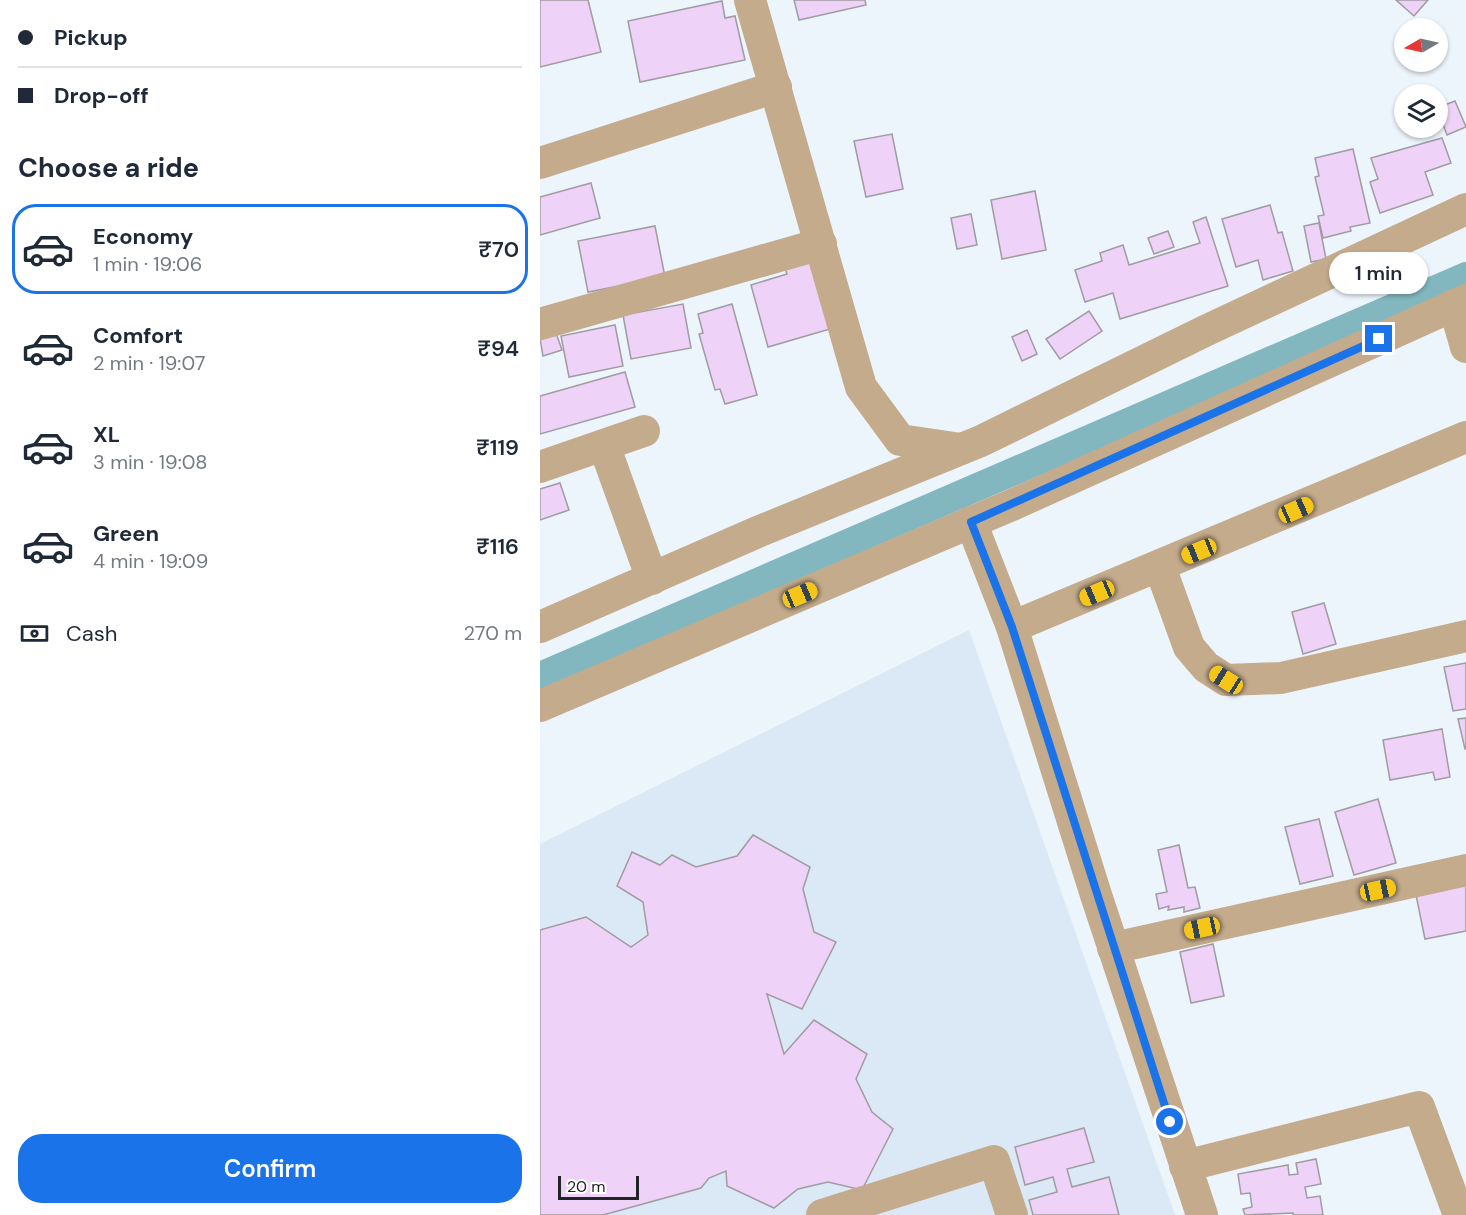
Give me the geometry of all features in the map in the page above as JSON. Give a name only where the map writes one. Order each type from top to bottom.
[{"type":"street","points":[[750,0],[861,387],[900,440],[962,449]]},
{"type":"street","points":[[540,164],[776,87]]},
{"type":"street","points":[[540,627],[962,449],[1466,209]]},
{"type":"street","points":[[540,324],[821,244]]},
{"type":"street","points":[[540,706],[971,522],[1460,303],[1466,347]]},
{"type":"street","points":[[540,467],[644,431]]},
{"type":"street","points":[[1012,627],[1466,437]]},
{"type":"street","points":[[604,445],[652,579]]},
{"type":"street","points":[[971,522],[1012,627],[1113,948],[1202,1215]]},
{"type":"street","points":[[1160,567],[1189,646],[1206,667],[1226,680],[1281,678],[1466,636]]},
{"type":"street","points":[[1113,948],[1466,870]]},
{"type":"street","points":[[1185,1166],[1419,1107],[1459,1215]]},
{"type":"street","points":[[822,1215],[994,1161],[1012,1215]]},
{"type":"shaded area","points":[[969,630],[1175,1215],[540,1215],[540,844]]},
{"type":"building","points":[[540,0],[588,0],[601,52],[540,67]]},
{"type":"building","points":[[794,0],[865,0],[866,5],[799,20]]},
{"type":"building","points":[[1396,0],[1428,0],[1414,16]]},
{"type":"building","points":[[722,1],[725,18],[735,16],[745,60],[640,82],[628,21]]},
{"type":"building","points":[[1455,101],[1466,127],[1448,135],[1448,104]]},
{"type":"building","points":[[892,134],[903,189],[866,197],[854,141]]},
{"type":"building","points":[[1442,138],[1451,163],[1425,172],[1433,195],[1380,213],[1370,182],[1378,179],[1371,158]]},
{"type":"building","points":[[1353,149],[1370,223],[1350,227],[1351,231],[1323,238],[1318,216],[1324,215],[1315,177],[1319,176],[1315,158]]},
{"type":"building","points":[[591,183],[600,218],[540,235],[540,197]]},
{"type":"building","points":[[1035,191],[1046,250],[1002,259],[991,200]]},
{"type":"building","points":[[1270,205],[1278,233],[1282,232],[1293,271],[1263,280],[1258,260],[1236,267],[1222,219]]},
{"type":"building","points":[[971,214],[977,245],[957,249],[951,218]]},
{"type":"building","points":[[1206,217],[1228,286],[1120,319],[1113,293],[1085,302],[1075,270],[1102,261],[1100,253],[1123,245],[1129,265],[1200,243],[1193,222]]},
{"type":"building","points":[[1319,223],[1326,259],[1311,262],[1304,226]]},
{"type":"building","points":[[655,226],[665,277],[588,292],[578,241]]},
{"type":"building","points":[[1168,231],[1174,247],[1154,254],[1148,238]]},
{"type":"building","points":[[809,258],[830,329],[768,347],[751,285],[787,274],[784,265]]},
{"type":"building","points":[[683,304],[691,348],[631,359],[623,315]]},
{"type":"building","points":[[732,304],[757,395],[725,404],[720,389],[715,390],[699,334],[703,333],[698,314]]},
{"type":"building","points":[[1089,311],[1102,331],[1060,359],[1046,339]]},
{"type":"building","points":[[615,325],[623,366],[569,377],[561,336]]},
{"type":"building","points":[[1027,330],[1037,354],[1022,361],[1012,337]]},
{"type":"building","points":[[556,333],[562,350],[543,356],[540,338]]},
{"type":"building","points":[[625,372],[635,407],[540,434],[540,396]]},
{"type":"building","points":[[560,483],[569,510],[540,520],[540,489]]},
{"type":"building","points":[[1324,603],[1336,644],[1303,654],[1292,612]]},
{"type":"building","points":[[1466,663],[1466,709],[1453,711],[1444,667]]},
{"type":"building","points":[[1466,718],[1466,749],[1465,749],[1458,719]]},
{"type":"building","points":[[1442,729],[1450,777],[1435,780],[1433,772],[1390,780],[1383,740]]},
{"type":"building","points":[[1378,799],[1396,863],[1354,875],[1335,812]]},
{"type":"building","points":[[1319,819],[1333,876],[1300,884],[1285,827]]},
{"type":"building","points":[[753,835],[810,867],[803,889],[814,932],[836,942],[802,1009],[767,994],[784,1054],[814,1020],[867,1054],[856,1079],[872,1112],[893,1129],[862,1190],[828,1182],[798,1189],[774,1208],[727,1186],[726,1171],[709,1178],[701,1188],[603,1215],[540,1215],[540,930],[586,917],[631,947],[648,935],[643,902],[617,886],[632,852],[660,865],[672,855],[696,867],[737,856]]},
{"type":"building","points":[[1179,845],[1188,888],[1195,887],[1200,908],[1184,912],[1184,907],[1168,910],[1169,906],[1159,909],[1156,894],[1167,892],[1158,850]]},
{"type":"building","points":[[1466,885],[1466,931],[1425,939],[1416,895]]},
{"type":"building","points":[[1213,944],[1224,996],[1191,1003],[1180,952]]},
{"type":"building","points":[[1084,1128],[1094,1162],[1067,1169],[1072,1187],[1109,1177],[1119,1215],[1033,1215],[1029,1200],[1057,1192],[1053,1177],[1025,1185],[1015,1147]]},
{"type":"building","points":[[1316,1159],[1321,1184],[1305,1187],[1307,1198],[1320,1196],[1323,1215],[1293,1215],[1293,1213],[1245,1215],[1243,1209],[1252,1207],[1250,1193],[1241,1194],[1238,1174],[1288,1165],[1289,1175],[1298,1174],[1296,1163]]},
{"type":"waterway","points":[[540,676],[1466,276]]},
{"type":"route","points":[[1170,1122],[1012,627],[971,522],[1379,339]]}]
